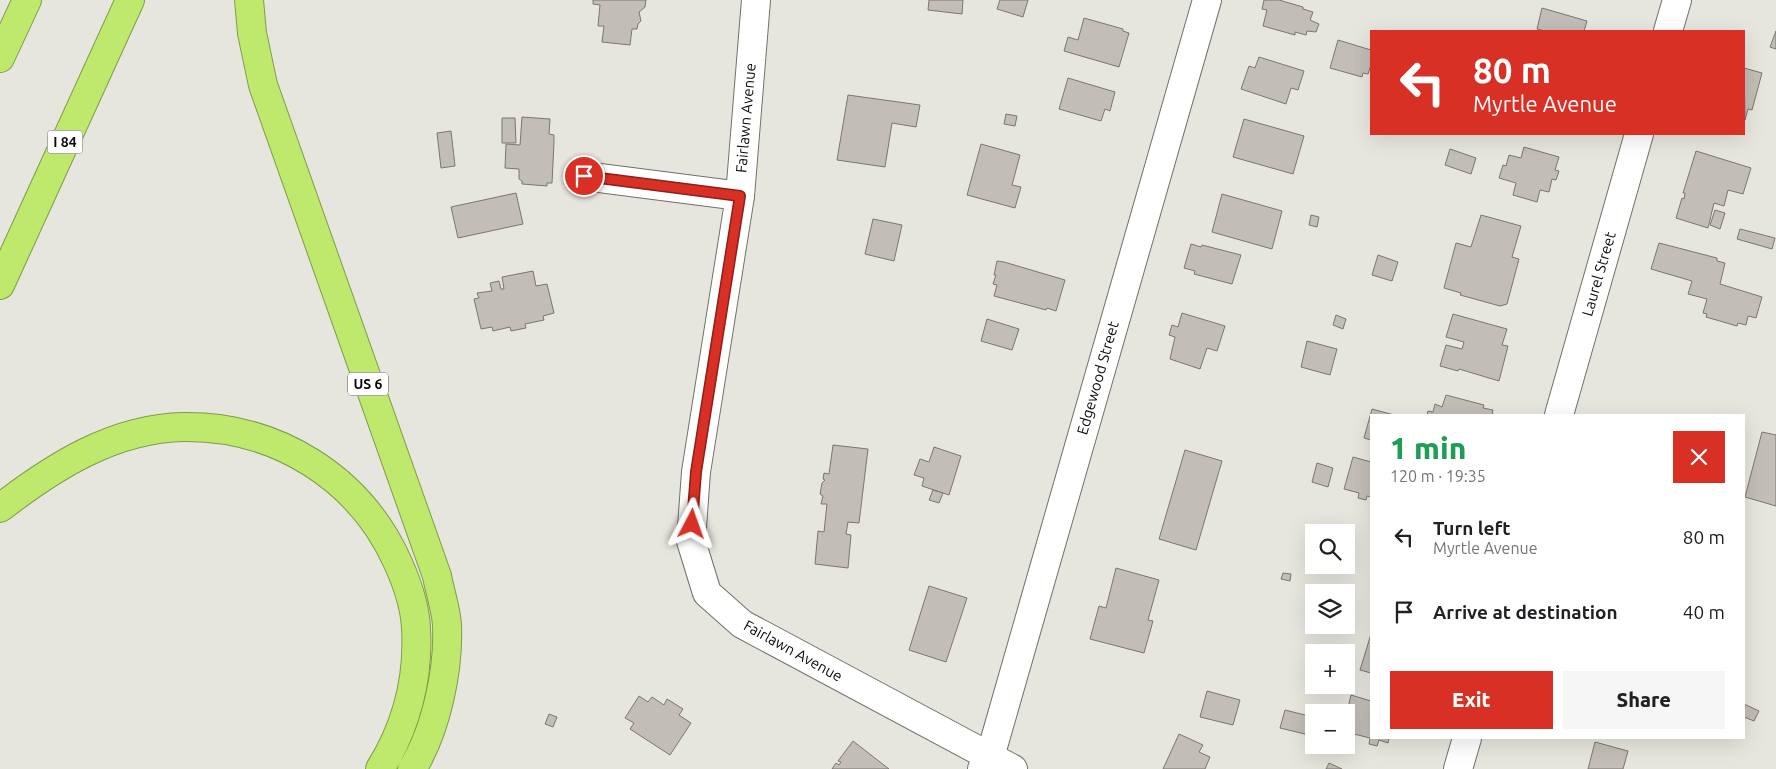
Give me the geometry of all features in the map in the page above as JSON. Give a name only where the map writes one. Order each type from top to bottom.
[{"type":"highway","points":[[0,58],[27,0]]},
{"type":"highway","name":"I 84","points":[[0,285],[130,0]]},
{"type":"highway","name":"US 6","points":[[249,0],[252,33],[263,85],[437,576],[447,624],[445,675],[433,720],[412,769]]},
{"type":"highway","points":[[0,508],[32,482],[70,460],[107,442],[145,432],[184,427],[227,430],[266,439],[307,458],[341,484],[369,513],[390,547],[407,584],[416,628],[415,671],[407,712],[392,749],[380,769]]},
{"type":"street","name":"Fairlawn Avenue","points":[[756,0],[740,196],[696,472],[691,541],[707,593],[742,624],[995,765]]},
{"type":"street","name":"Edgewood Street","points":[[995,765],[1206,0]]},
{"type":"street","points":[[1668,30],[1677,0]]},
{"type":"street","name":"Laurel Street","points":[[1559,414],[1639,135]]},
{"type":"street","points":[[584,176],[740,196]]},
{"type":"street","points":[[1458,769],[1468,739]]},
{"type":"building","points":[[593,0],[646,0],[645,7],[639,12],[641,21],[637,29],[632,29],[630,45],[602,42],[604,26],[598,26],[600,5],[593,4]]},
{"type":"building","points":[[929,0],[963,0],[962,14],[928,10]]},
{"type":"building","points":[[1000,0],[1028,0],[1023,17],[997,9]]},
{"type":"building","points":[[1264,0],[1279,0],[1313,12],[1310,20],[1319,24],[1316,32],[1307,31],[1306,35],[1295,32],[1295,35],[1263,26],[1267,10],[1262,9]]},
{"type":"building","points":[[1542,8],[1587,21],[1584,30],[1537,29]]},
{"type":"building","points":[[1084,18],[1123,29],[1123,31],[1129,33],[1119,67],[1064,51],[1068,37],[1078,40]]},
{"type":"building","points":[[1776,31],[1776,49],[1770,47]]},
{"type":"building","points":[[1338,40],[1370,50],[1370,68],[1368,74],[1363,73],[1362,77],[1330,68]]},
{"type":"building","points":[[1259,57],[1304,71],[1298,90],[1291,88],[1286,104],[1241,89],[1249,66],[1255,68]]},
{"type":"building","points":[[1745,68],[1762,73],[1752,110],[1748,109],[1745,120]]},
{"type":"building","points":[[1068,78],[1115,92],[1110,111],[1105,109],[1101,121],[1059,109]]},
{"type":"building","points":[[848,95],[920,105],[916,127],[892,123],[885,167],[837,160]]},
{"type":"building","points":[[1006,114],[1017,116],[1015,126],[1004,124]]},
{"type":"building","points":[[522,117],[550,119],[549,134],[554,135],[554,142],[552,183],[547,183],[547,186],[522,184],[522,181],[519,179],[519,169],[505,168],[506,144],[520,145]]},
{"type":"building","points":[[502,118],[515,118],[516,143],[502,143]]},
{"type":"building","points":[[1244,119],[1304,136],[1293,174],[1233,157]]},
{"type":"building","points":[[451,131],[455,166],[441,168],[437,133]]},
{"type":"building","points":[[981,144],[1020,155],[1012,185],[1021,187],[1015,208],[967,195]]},
{"type":"building","points":[[1524,147],[1559,157],[1555,170],[1559,171],[1556,180],[1552,179],[1549,192],[1540,190],[1537,202],[1513,195],[1516,183],[1499,178],[1503,165],[1506,166],[1509,155],[1521,158]]},
{"type":"building","points":[[1450,149],[1476,158],[1471,174],[1445,165]]},
{"type":"building","points":[[1696,151],[1751,168],[1743,194],[1728,190],[1724,206],[1714,203],[1708,228],[1676,218],[1682,198],[1684,199],[1685,193],[1683,193]]},
{"type":"building","points":[[516,193],[523,224],[458,238],[451,207]]},
{"type":"building","points":[[1222,194],[1282,211],[1272,249],[1212,232]]},
{"type":"building","points":[[1715,210],[1725,213],[1720,229],[1710,225]]},
{"type":"building","points":[[1311,215],[1319,217],[1317,227],[1309,225]]},
{"type":"building","points":[[1481,215],[1521,226],[1512,257],[1519,259],[1507,304],[1500,306],[1460,295],[1461,293],[1444,288],[1456,243],[1471,247]]},
{"type":"building","points":[[873,219],[902,225],[894,261],[865,254]]},
{"type":"building","points":[[1740,229],[1775,238],[1772,249],[1737,239]]},
{"type":"building","points":[[1659,243],[1717,258],[1717,261],[1725,263],[1720,284],[1762,297],[1756,318],[1748,316],[1746,325],[1738,323],[1737,326],[1706,317],[1707,314],[1703,313],[1707,299],[1688,294],[1692,281],[1651,269]]},
{"type":"building","points":[[1191,244],[1241,255],[1232,284],[1194,274],[1195,271],[1184,268]]},
{"type":"building","points":[[1378,255],[1398,262],[1392,281],[1372,275]]},
{"type":"building","points":[[997,261],[1065,280],[1056,311],[994,296],[997,285],[993,284]]},
{"type":"building","points":[[533,271],[536,286],[547,284],[554,313],[543,316],[544,320],[525,324],[526,328],[511,331],[510,327],[493,331],[492,327],[481,329],[474,299],[479,298],[477,293],[492,291],[490,283],[499,281],[501,289],[504,289],[502,277]]},
{"type":"building","points":[[1182,313],[1225,326],[1217,351],[1207,348],[1200,369],[1170,359],[1175,337],[1169,335],[1172,325],[1178,327]]},
{"type":"building","points":[[1453,314],[1507,329],[1502,345],[1508,346],[1499,381],[1459,369],[1458,371],[1440,366],[1446,345],[1462,349],[1464,342],[1446,337]]},
{"type":"building","points":[[1336,315],[1346,319],[1343,329],[1333,325]]},
{"type":"building","points":[[987,319],[1019,329],[1012,350],[981,341]]},
{"type":"building","points":[[1307,341],[1337,349],[1330,375],[1301,367]]},
{"type":"building","points":[[1446,395],[1484,405],[1483,408],[1493,410],[1492,414],[1427,414],[1428,411],[1433,412],[1435,404],[1442,407]]},
{"type":"building","points":[[1372,409],[1390,414],[1371,414]]},
{"type":"building","points":[[1370,416],[1370,440],[1364,438]]},
{"type":"building","points":[[1762,432],[1776,435],[1776,506],[1745,497]]},
{"type":"building","points":[[833,445],[868,449],[859,523],[848,522],[846,534],[851,535],[848,568],[815,564],[818,531],[824,532],[827,504],[821,504],[823,496],[820,494],[822,483],[825,480],[823,479],[824,473],[829,474]]},
{"type":"building","points":[[934,447],[961,456],[949,495],[922,486],[924,478],[914,475],[920,459],[929,462]]},
{"type":"building","points":[[1185,450],[1222,461],[1196,550],[1159,539]]},
{"type":"building","points":[[1353,457],[1370,462],[1370,497],[1367,496],[1366,500],[1358,498],[1359,493],[1344,489]]},
{"type":"building","points":[[1317,463],[1333,468],[1328,487],[1312,482]]},
{"type":"building","points":[[933,490],[943,493],[939,503],[929,500]]},
{"type":"building","points":[[1116,568],[1159,580],[1148,620],[1153,621],[1144,653],[1090,639],[1099,606],[1106,608]]},
{"type":"building","points":[[1283,573],[1291,574],[1290,581],[1281,579]]},
{"type":"building","points":[[929,586],[967,598],[946,662],[909,650]]},
{"type":"building","points":[[1370,637],[1370,673],[1360,670]]},
{"type":"building","points":[[1207,691],[1240,700],[1233,725],[1200,717]]},
{"type":"building","points":[[1351,695],[1370,701],[1370,738],[1355,734],[1355,704],[1349,704]]},
{"type":"building","points":[[639,696],[648,702],[652,697],[664,705],[667,699],[683,709],[679,715],[691,723],[670,755],[630,729],[634,723],[625,718]]},
{"type":"building","points":[[1745,704],[1759,711],[1754,721],[1745,717]]},
{"type":"building","points":[[1285,710],[1305,715],[1305,734],[1280,728]]},
{"type":"building","points":[[549,714],[557,717],[553,727],[545,724]]},
{"type":"building","points":[[1179,734],[1203,745],[1199,752],[1210,757],[1205,769],[1163,769]]},
{"type":"building","points":[[1370,738],[1389,739],[1388,743],[1379,740],[1377,746],[1369,744]]},
{"type":"building","points":[[853,741],[889,769],[832,769],[836,763],[839,765],[841,762],[838,761]]},
{"type":"building","points":[[1595,742],[1628,751],[1623,769],[1588,769]]},
{"type":"building","points":[[1329,763],[1342,769],[1326,769]]},
{"type":"route","points":[[584,176],[740,196],[696,472],[692,524]]}]
